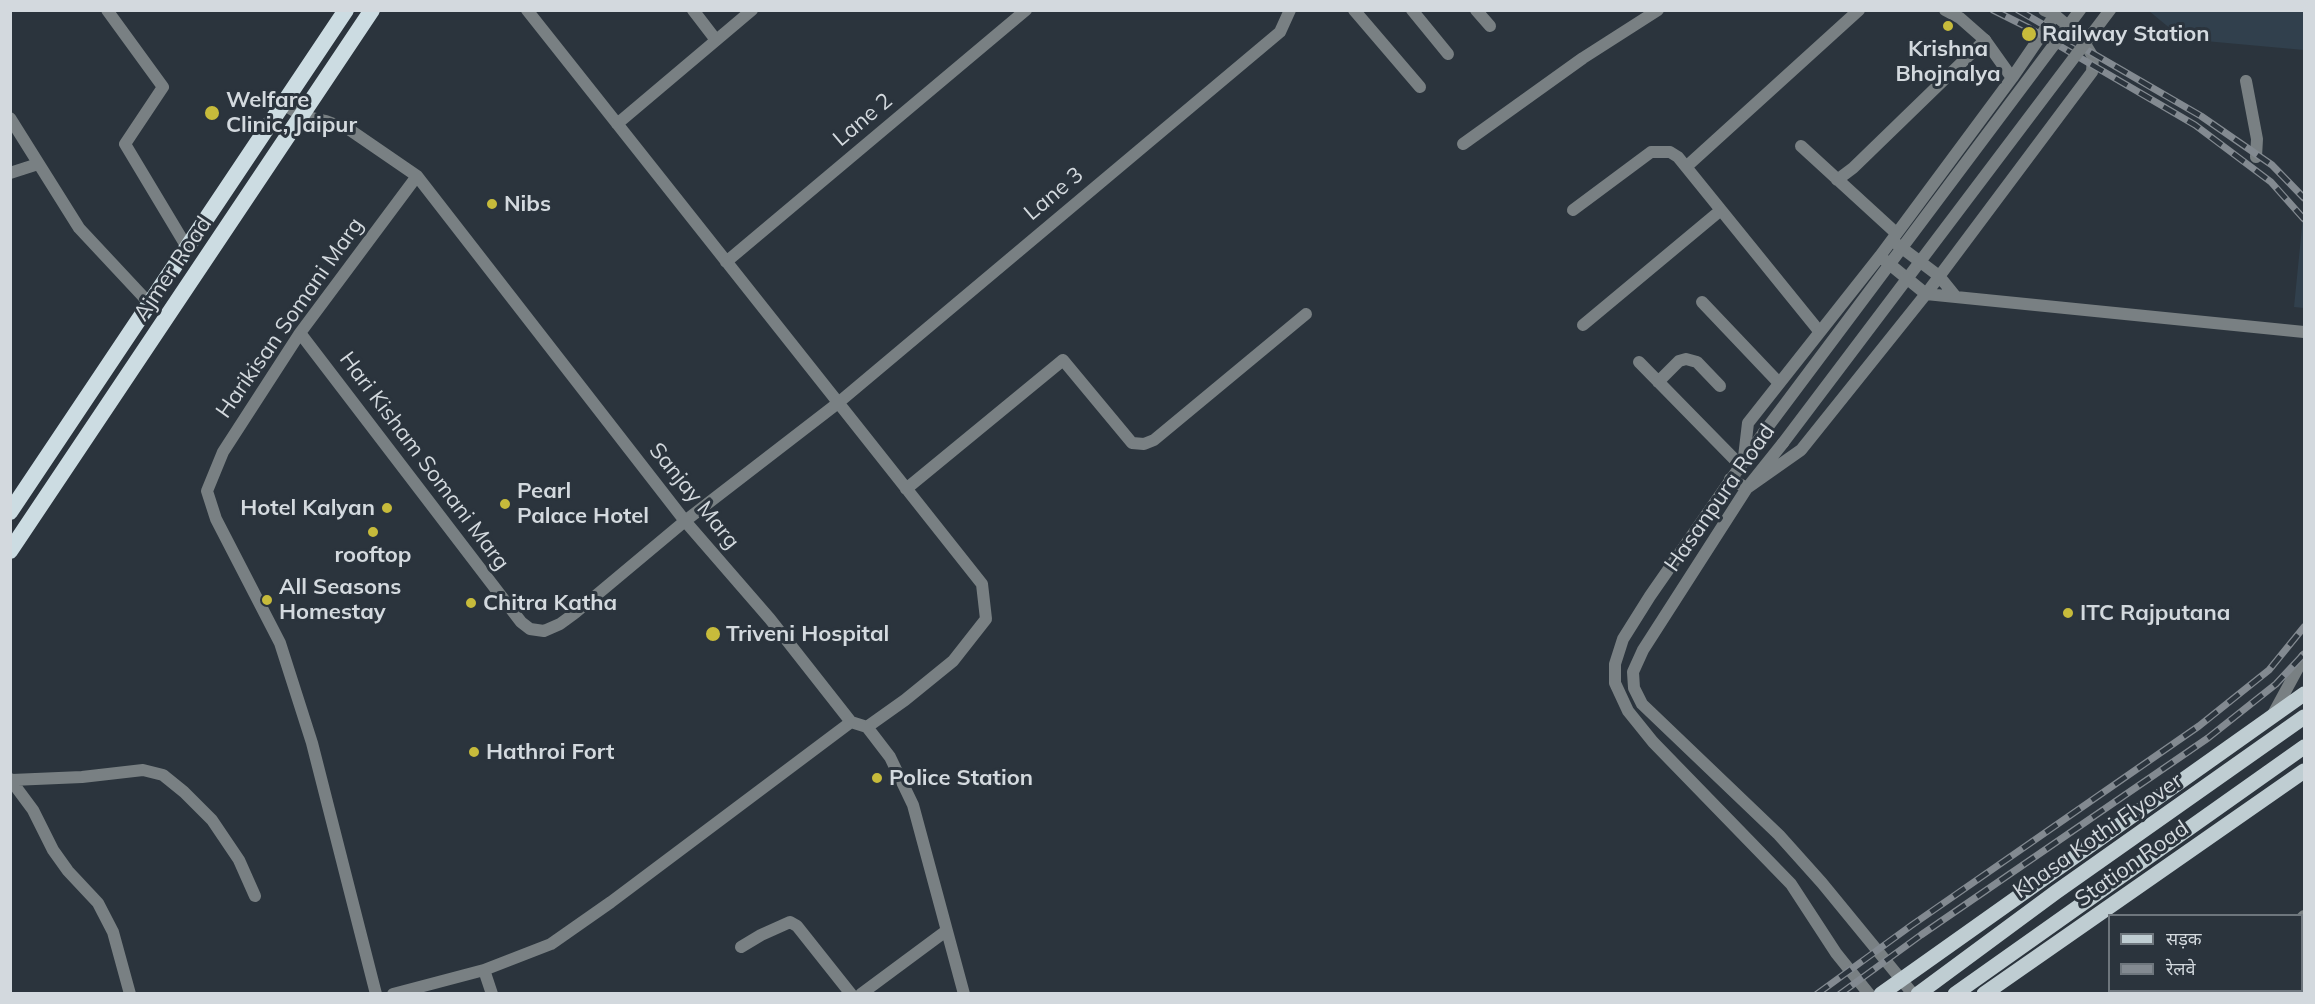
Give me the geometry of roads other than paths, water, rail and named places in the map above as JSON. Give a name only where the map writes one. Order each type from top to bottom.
[{"type":"highway","name":"Ajmer Road","points":[[10,512],[346,10]]},
{"type":"highway","name":"Ajmer Road","points":[[10,552],[372,10]]},
{"type":"main road","points":[[1881,993],[2304,694]]},
{"type":"main road","name":"Khasa Kothi Flyover","points":[[1918,993],[2056,892],[2304,717]]},
{"type":"main road","name":"Khasa Kothi Flyover","points":[[1955,993],[2304,747]]},
{"type":"main road","name":"Station Road","points":[[1984,993],[2304,771]]},
{"type":"street","points":[[106,10],[163,87],[124,144],[188,249]]},
{"type":"street","points":[[114,22],[122,10]]},
{"type":"street","points":[[527,10],[982,584],[986,619],[952,661],[905,700],[867,727]]},
{"type":"street","points":[[693,10],[716,40]]},
{"type":"street","points":[[617,124],[752,10]]},
{"type":"street","name":"Lane 2","points":[[726,262],[1026,10]]},
{"type":"street","name":"Lane 3","points":[[685,521],[838,403],[1280,32],[1290,10]]},
{"type":"street","points":[[1354,10],[1420,87]]},
{"type":"street","points":[[1412,10],[1448,54]]},
{"type":"street","points":[[1476,10],[1490,26]]},
{"type":"street","points":[[1463,144],[1583,58],[1658,10]]},
{"type":"street","points":[[1686,167],[1859,10]]},
{"type":"street","points":[[1945,10],[1960,18],[1984,40],[2012,78]]},
{"type":"street","name":"Hasanpura Road","points":[[1869,993],[1836,952],[1791,884],[1653,742],[1628,711],[1616,683],[1615,664],[1623,639],[1730,479],[2080,10]]},
{"type":"street","name":"Hasanpura Road","points":[[1913,993],[1779,835],[1642,704],[1634,688],[1633,672],[1643,650],[1747,488],[1784,443],[2110,10]]},
{"type":"street","points":[[1730,479],[1747,488],[1801,450],[1926,294],[2092,72],[2092,57],[2081,37],[2050,13],[2012,78],[1880,256],[1748,423],[1742,463]]},
{"type":"street","points":[[1837,180],[1853,168],[1984,40]]},
{"type":"street","points":[[2246,81],[2257,139],[2256,157]]},
{"type":"street","name":"Sanjay Marg","points":[[283,104],[303,116],[350,130],[417,176],[685,521],[770,619],[851,722]]},
{"type":"street","points":[[10,118],[79,228],[150,304]]},
{"type":"street","points":[[1801,146],[1894,237],[1939,276],[1956,297]]},
{"type":"street","points":[[1573,210],[1651,152],[1670,152],[1678,157],[1819,331]]},
{"type":"street","points":[[10,173],[38,164]]},
{"type":"street","name":"Harikisan Somani Marg","points":[[376,993],[312,743],[280,643],[216,519],[207,490],[223,452],[300,333],[417,176]]},
{"type":"street","points":[[1583,325],[1721,210]]},
{"type":"street","points":[[1880,256],[1926,294],[2304,332]]},
{"type":"street","points":[[1702,302],[1779,383]]},
{"type":"street","points":[[906,489],[1064,360],[1132,443],[1144,444],[1154,440],[1306,314]]},
{"type":"street","name":"Hari Kisham Somani Marg","points":[[300,333],[485,576],[521,622],[530,629],[544,631],[560,624],[685,521]]},
{"type":"street","points":[[1658,382],[1679,361],[1686,360],[1696,362],[1720,386]]},
{"type":"street","points":[[1639,362],[1742,463]]},
{"type":"street","points":[[2272,717],[2304,657]]},
{"type":"street","points":[[393,993],[484,970],[551,944],[611,902],[851,722],[867,727],[890,757],[913,805],[964,993]]},
{"type":"street","points":[[11,779],[82,777],[143,770],[163,775],[212,820],[239,860],[255,896]]},
{"type":"street","points":[[11,779],[33,810],[53,850],[68,871],[98,903],[112,932],[130,993]]},
{"type":"street","points":[[741,947],[790,922],[798,926],[851,993]]},
{"type":"street","points":[[861,993],[946,931]]},
{"type":"street","points":[[484,970],[492,993]]},
{"type":"railway","points":[[1993,10],[2029,28],[2195,125],[2271,182],[2304,219]]},
{"type":"railway","points":[[2018,10],[2201,116],[2272,165],[2304,198]]},
{"type":"railway","points":[[1817,994],[1912,925],[2199,726],[2269,670],[2304,627]]},
{"type":"railway","points":[[1840,994],[1921,935],[2208,738],[2276,684],[2304,654]]},
{"type":"place","name":"Krishna Bhojnalya","points":[[1948,26]]},
{"type":"place","name":"Railway Station","points":[[2029,34]]},
{"type":"place","name":"Welfare Clinic, Jaipur","points":[[212,113]]},
{"type":"place","name":"Nibs","points":[[492,204]]},
{"type":"place","name":"Pearl Palace Hotel","points":[[505,504]]},
{"type":"place","name":"Hotel Kalyan","points":[[387,508]]},
{"type":"place","name":"rooftop","points":[[373,532]]},
{"type":"place","name":"All Seasons Homestay","points":[[267,600]]},
{"type":"place","name":"Chitra Katha","points":[[471,603]]},
{"type":"place","name":"ITC Rajputana","points":[[2068,613]]},
{"type":"place","name":"Triveni Hospital","points":[[713,634]]},
{"type":"place","name":"Hathroi Fort","points":[[474,752]]},
{"type":"place","name":"Police Station","points":[[877,778]]}]
